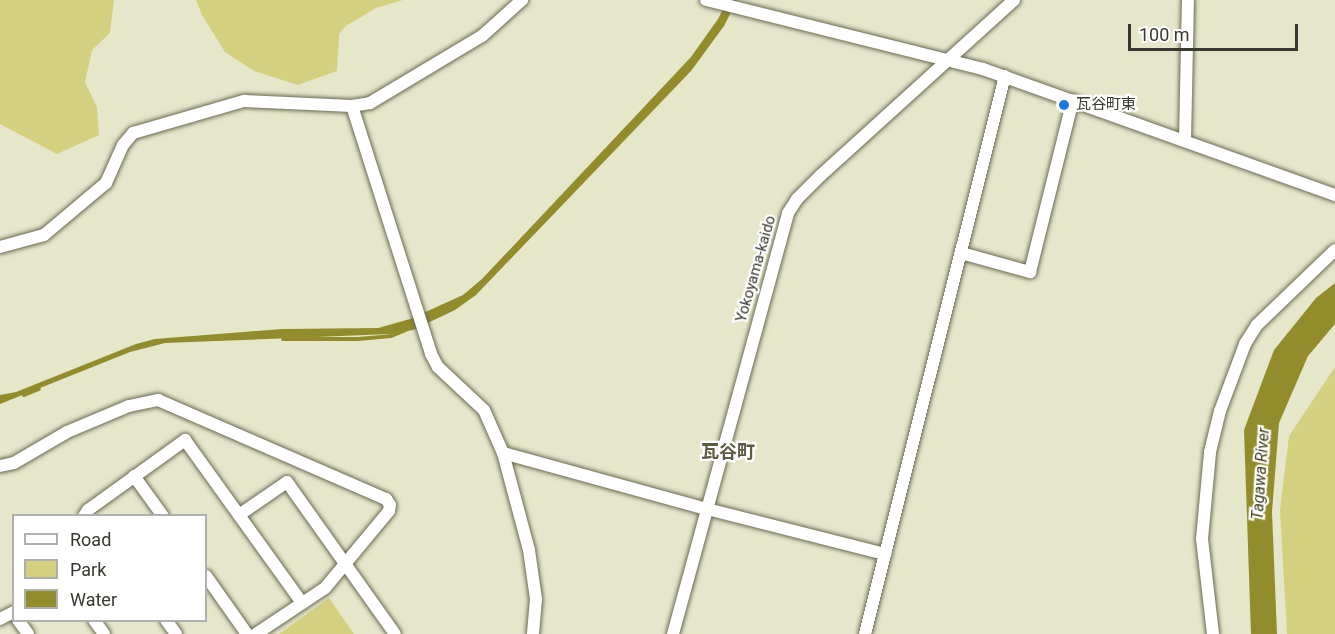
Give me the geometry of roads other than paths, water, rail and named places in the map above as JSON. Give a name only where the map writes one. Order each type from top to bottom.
[{"type":"street","points":[[0,247],[44,235],[106,183],[123,145],[133,133],[244,101],[352,105],[370,103],[482,36],[522,0]]},
{"type":"street","name":"Yokoyama-kaido","points":[[673,634],[788,213],[797,199],[820,176],[1014,0]]},
{"type":"street","points":[[1185,140],[1188,0]]},
{"type":"street","points":[[713,1],[1005,76],[1335,195]]},
{"type":"street","points":[[865,634],[1005,76]]},
{"type":"street","points":[[961,253],[1030,272],[1073,100]]},
{"type":"street","points":[[352,105],[431,354],[438,368],[484,410],[503,453],[529,550],[537,599],[533,634]]},
{"type":"street","points":[[1213,634],[1202,538],[1210,452],[1220,411],[1245,344],[1257,325],[1335,250]]},
{"type":"street","points":[[0,466],[14,463],[67,432],[129,406],[158,400],[386,499],[390,505],[389,511],[325,588],[256,634]]},
{"type":"street","points":[[88,514],[134,476],[185,440],[302,603]]},
{"type":"street","points":[[503,453],[707,509],[885,554]]},
{"type":"street","points":[[134,476],[162,514]]},
{"type":"street","points":[[239,515],[287,482],[395,634]]},
{"type":"street","points":[[207,577],[247,634]]},
{"type":"street","points":[[95,622],[104,634]]},
{"type":"street","points":[[167,622],[176,634]]},
{"type":"water","points":[[728,0],[737,0],[724,26],[691,71],[476,295],[455,310],[413,330],[391,334],[165,343],[130,352],[0,404],[0,395],[16,392],[136,344],[155,339],[282,329],[378,328],[410,319],[463,295],[482,279],[691,57],[718,19]]},
{"type":"water","name":"Tagawa River","points":[[1335,283],[1335,324],[1308,356],[1279,423],[1272,512],[1277,634],[1251,634],[1244,430],[1274,350],[1316,298]]},
{"type":"waterway","points":[[283,339],[358,339],[391,336],[406,330]]},
{"type":"waterway","points":[[24,395],[39,389]]},
{"type":"place","name":"瓦谷町東","points":[[1064,105]]},
{"type":"district","name":"瓦谷町","points":[[728,452]]}]
